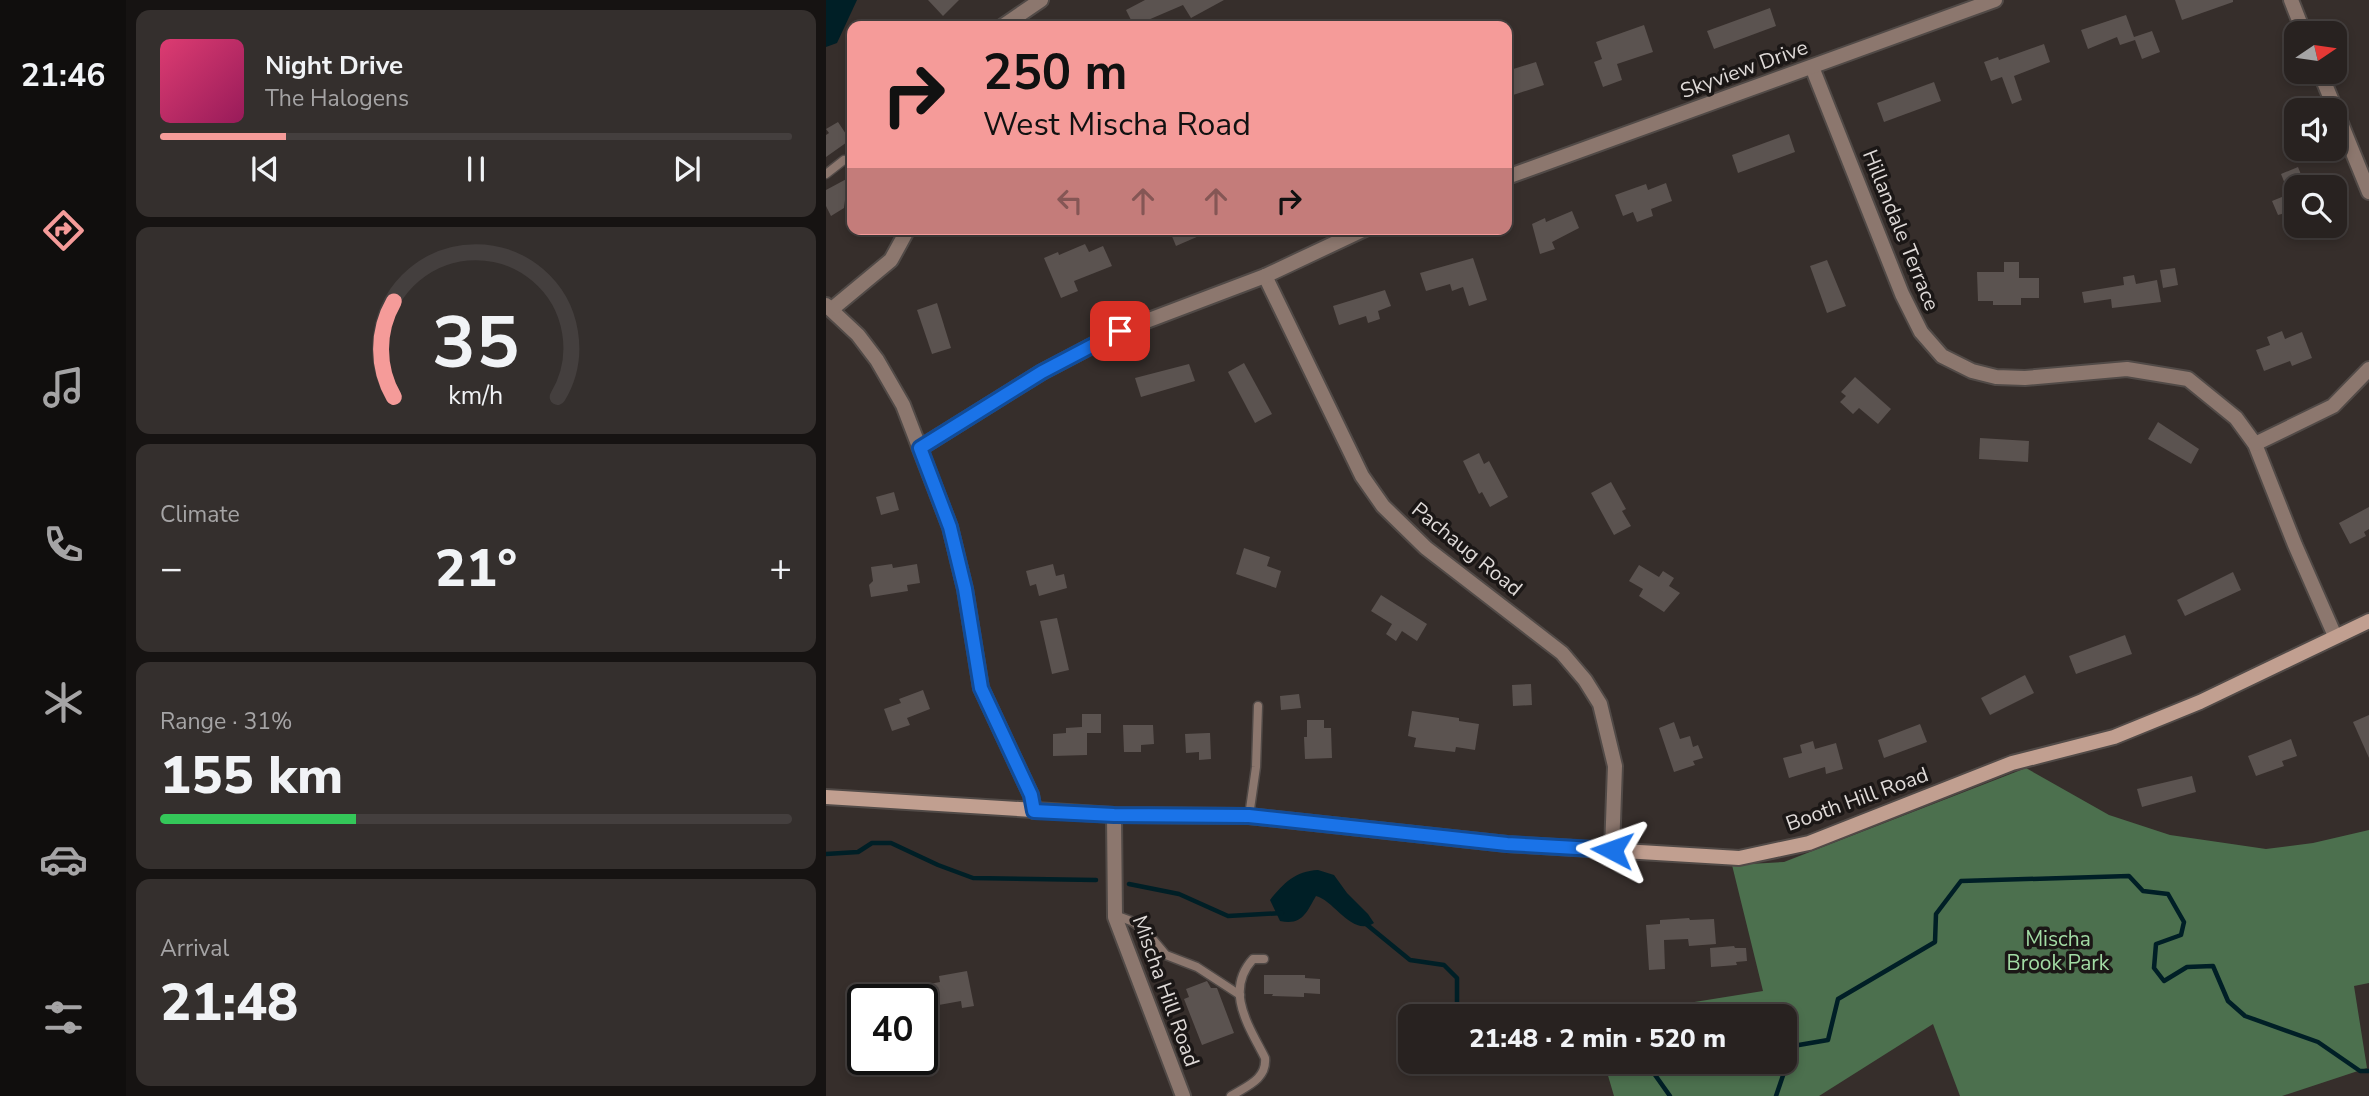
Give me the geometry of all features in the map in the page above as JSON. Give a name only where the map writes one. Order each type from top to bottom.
[{"type":"street","points":[[1010,21],[1041,0]]},
{"type":"street","name":"Skyview Drive","points":[[1512,175],[1995,0]]},
{"type":"street","points":[[2291,0],[2299,21]]},
{"type":"street","name":"Hillandale Terrace","points":[[1812,67],[1902,294],[1921,332],[1942,356],[1972,371],[1996,377],[2025,378],[2127,369],[2188,379],[2236,418],[2255,444],[2335,636]]},
{"type":"street","points":[[2325,84],[2369,192]]},
{"type":"street","points":[[905,235],[891,260],[829,307],[858,335],[877,360],[903,405],[953,538],[965,589],[981,688],[1031,795],[1034,811]]},
{"type":"street","points":[[920,448],[1042,372],[1120,331],[1265,276],[1352,235]]},
{"type":"street","name":"Pachaug Road","points":[[1265,276],[1362,475],[1383,506],[1426,548],[1562,653],[1585,680],[1600,704],[1615,766],[1612,850]]},
{"type":"street","points":[[2255,444],[2333,406],[2369,369]]},
{"type":"street","name":"Booth Hill Road","points":[[826,797],[1114,815],[1249,816],[1507,844],[1739,858],[1809,843],[2012,763],[2114,737],[2200,702],[2369,621]]},
{"type":"street","name":"Mischa Hill Road","points":[[1114,815],[1115,915],[1183,1096]]},
{"type":"lane","points":[[826,174],[845,160]]},
{"type":"lane","points":[[1249,816],[1256,767],[1258,706]]},
{"type":"lane","points":[[1115,915],[1131,920],[1145,930],[1166,956],[1197,967],[1240,995]]},
{"type":"lane","points":[[1231,1096],[1261,1077],[1266,1066],[1265,1058],[1242,1011],[1239,986],[1242,970],[1253,959],[1265,959]]},
{"type":"green space","name":"Mischa Brook Park","points":[[2026,768],[2109,815],[2170,835],[2266,849],[2313,843],[2369,830],[2369,983],[2354,986],[2367,1068],[2282,1096],[1960,1096],[1933,1024],[1819,1096],[1614,1096],[1608,1074],[1797,1074],[1797,1004],[1682,1004],[1763,991],[1732,865],[1784,862]]},
{"type":"water","points":[[826,0],[857,0],[837,43],[826,47]]},
{"type":"water","points":[[1318,870],[1334,875],[1374,923],[1366,926],[1351,922],[1316,896],[1307,912],[1299,919],[1280,921],[1270,900],[1291,879]]},
{"type":"building","points":[[928,0],[959,0],[943,16]]},
{"type":"building","points":[[1145,0],[1224,0],[1191,18],[1183,5],[1146,21],[1132,21],[1126,10]]},
{"type":"building","points":[[2175,0],[2233,0],[2233,2],[2182,20]]},
{"type":"building","points":[[1770,8],[1776,26],[1714,49],[1707,31]]},
{"type":"building","points":[[2126,15],[2134,37],[2152,31],[2160,52],[2142,59],[2135,40],[2120,45],[2117,37],[2088,49],[2081,30]]},
{"type":"building","points":[[1644,25],[1653,52],[1617,64],[1622,80],[1603,87],[1594,62],[1602,59],[1596,42]]},
{"type":"building","points":[[2044,44],[2050,62],[2014,76],[2022,100],[2012,104],[2002,77],[1991,81],[1984,62],[1998,57],[1999,60]]},
{"type":"building","points":[[1536,62],[1544,85],[1512,95],[1512,69]]},
{"type":"building","points":[[1934,82],[1941,101],[1884,122],[1877,103]]},
{"type":"building","points":[[838,122],[847,136],[847,142],[826,157],[826,135],[829,133],[826,129]]},
{"type":"building","points":[[1789,134],[1795,152],[1738,173],[1732,155]]},
{"type":"building","points":[[2298,167],[2301,175],[2284,175],[2284,182],[2281,174]]},
{"type":"building","points":[[847,179],[847,200],[844,208],[831,216],[826,206],[826,190]]},
{"type":"building","points":[[1666,183],[1672,201],[1651,209],[1653,216],[1637,222],[1633,212],[1623,216],[1615,195],[1646,184],[1648,190]]},
{"type":"building","points":[[2284,196],[2284,213],[2278,215],[2272,201]]},
{"type":"building","points":[[1572,211],[1579,228],[1552,242],[1555,249],[1540,254],[1532,224],[1545,218],[1546,222]]},
{"type":"building","points":[[1171,235],[1201,235],[1176,246]]},
{"type":"building","points":[[1085,244],[1089,252],[1103,246],[1112,266],[1074,281],[1078,291],[1061,298],[1044,258]]},
{"type":"building","points":[[1473,258],[1487,300],[1469,306],[1463,287],[1452,291],[1450,284],[1426,291],[1420,273]]},
{"type":"building","points":[[1827,260],[1846,306],[1827,313],[1810,266]]},
{"type":"building","points":[[2004,262],[2019,262],[2019,278],[2039,278],[2039,298],[2021,298],[2021,305],[1993,305],[1993,301],[1978,301],[1977,272],[2004,272]]},
{"type":"building","points":[[2175,268],[2178,285],[2163,288],[2160,270]]},
{"type":"building","points":[[2134,275],[2136,284],[2157,280],[2161,302],[2112,308],[2111,299],[2084,303],[2082,292],[2124,285],[2123,277]]},
{"type":"building","points":[[1385,290],[1391,306],[1378,311],[1380,319],[1368,323],[1366,316],[1339,325],[1333,306]]},
{"type":"building","points":[[937,303],[951,348],[932,354],[917,310]]},
{"type":"building","points":[[2282,331],[2285,339],[2302,332],[2312,358],[2292,366],[2290,361],[2264,371],[2256,350],[2270,345],[2267,337]]},
{"type":"building","points":[[1244,363],[1272,414],[1255,423],[1228,372]]},
{"type":"building","points":[[1189,364],[1195,381],[1141,397],[1135,378]]},
{"type":"building","points":[[1855,377],[1891,409],[1878,424],[1859,408],[1853,414],[1840,402],[1846,396],[1841,392]]},
{"type":"building","points":[[2158,422],[2199,449],[2191,464],[2148,439]]},
{"type":"building","points":[[1980,438],[2029,441],[2028,462],[1979,459]]},
{"type":"building","points":[[1479,453],[1484,464],[1489,461],[1508,497],[1490,507],[1482,492],[1479,494],[1463,461]]},
{"type":"building","points":[[1611,482],[1626,509],[1622,511],[1631,526],[1614,535],[1591,493]]},
{"type":"building","points":[[894,492],[899,510],[881,515],[876,497]]},
{"type":"building","points":[[2369,507],[2369,529],[2364,532],[2366,536],[2350,544],[2339,523]]},
{"type":"building","points":[[1244,548],[1270,557],[1267,566],[1281,571],[1276,588],[1236,574]]},
{"type":"building","points":[[892,564],[893,568],[917,564],[920,583],[907,585],[908,591],[871,597],[871,567]]},
{"type":"building","points":[[1053,564],[1056,576],[1064,574],[1067,588],[1039,596],[1036,584],[1030,586],[1026,571]]},
{"type":"building","points":[[1639,565],[1659,577],[1663,571],[1674,578],[1669,586],[1680,593],[1664,612],[1639,596],[1643,589],[1629,581]]},
{"type":"building","points":[[2233,572],[2241,590],[2185,616],[2177,600]]},
{"type":"building","points":[[1381,595],[1427,624],[1417,641],[1402,631],[1396,641],[1386,634],[1392,624],[1371,611]]},
{"type":"building","points":[[1057,618],[1069,670],[1052,674],[1040,621]]},
{"type":"building","points":[[2125,635],[2132,654],[2076,674],[2069,656]]},
{"type":"building","points":[[2025,675],[2034,693],[1990,715],[1981,698]]},
{"type":"building","points":[[1531,684],[1532,705],[1513,706],[1512,685]]},
{"type":"building","points":[[923,690],[930,709],[907,718],[910,725],[892,731],[884,709],[901,703],[899,699]]},
{"type":"building","points":[[1299,694],[1301,708],[1281,710],[1280,696]]},
{"type":"building","points":[[1412,711],[1479,724],[1475,750],[1456,747],[1455,752],[1414,747],[1416,738],[1408,736]]},
{"type":"building","points":[[1082,714],[1101,714],[1101,733],[1087,733],[1087,755],[1053,756],[1053,734],[1066,733],[1066,728],[1082,727]]},
{"type":"building","points":[[2369,715],[2369,758],[2353,722]]},
{"type":"building","points":[[1307,720],[1324,720],[1324,728],[1331,728],[1332,758],[1305,759],[1304,737],[1307,737]]},
{"type":"building","points":[[1674,722],[1680,739],[1690,736],[1693,747],[1698,745],[1703,758],[1693,761],[1695,765],[1674,772],[1659,728]]},
{"type":"building","points":[[1920,724],[1927,742],[1884,758],[1878,740]]},
{"type":"building","points":[[1123,725],[1153,725],[1154,744],[1141,745],[1141,752],[1124,752]]},
{"type":"building","points":[[1210,733],[1211,759],[1199,760],[1199,752],[1186,753],[1185,734]]},
{"type":"building","points":[[2291,739],[2297,756],[2282,761],[2284,766],[2256,776],[2248,756]]},
{"type":"building","points":[[1813,741],[1815,749],[1836,743],[1843,769],[1826,774],[1825,767],[1789,778],[1783,758],[1802,753],[1800,745]]},
{"type":"building","points":[[2192,776],[2196,792],[2142,807],[2137,789]]},
{"type":"building","points":[[1714,919],[1716,944],[1689,946],[1688,939],[1664,940],[1665,969],[1649,970],[1646,925],[1660,924],[1660,920]]},
{"type":"building","points":[[1710,948],[1746,948],[1747,961],[1736,962],[1737,965],[1711,967]]},
{"type":"building","points":[[967,971],[974,1006],[962,1008],[961,1001],[938,1005],[938,984],[929,984],[940,982],[939,976]]},
{"type":"building","points":[[1264,975],[1305,975],[1305,978],[1320,979],[1320,994],[1304,993],[1304,997],[1264,994]]},
{"type":"building","points":[[1207,981],[1211,988],[1217,988],[1234,1033],[1202,1045],[1184,999],[1189,997],[1186,989]]},
{"type":"waterway","points":[[826,854],[858,852],[872,843],[891,843],[973,878],[1096,880]]},
{"type":"waterway","points":[[1776,1096],[1793,1046],[1828,1040],[1838,999],[1935,942],[1936,914],[1961,881],[2129,876],[2143,891],[2168,894],[2184,922],[2181,935],[2156,944],[2154,968],[2164,981],[2187,967],[2213,966],[2228,1001],[2245,1016],[2318,1042],[2360,1071],[2369,1071]]},
{"type":"waterway","points":[[1129,884],[1179,894],[1228,916],[1282,913]]},
{"type":"waterway","points":[[1366,924],[1410,960],[1444,965],[1457,978],[1457,1004]]},
{"type":"waterway","points":[[1654,1074],[1670,1096]]},
{"type":"route","points":[[1120,331],[1042,372],[920,448],[950,527],[965,589],[981,688],[1031,795],[1034,811],[1114,815],[1249,816],[1507,844],[1612,850]]}]
